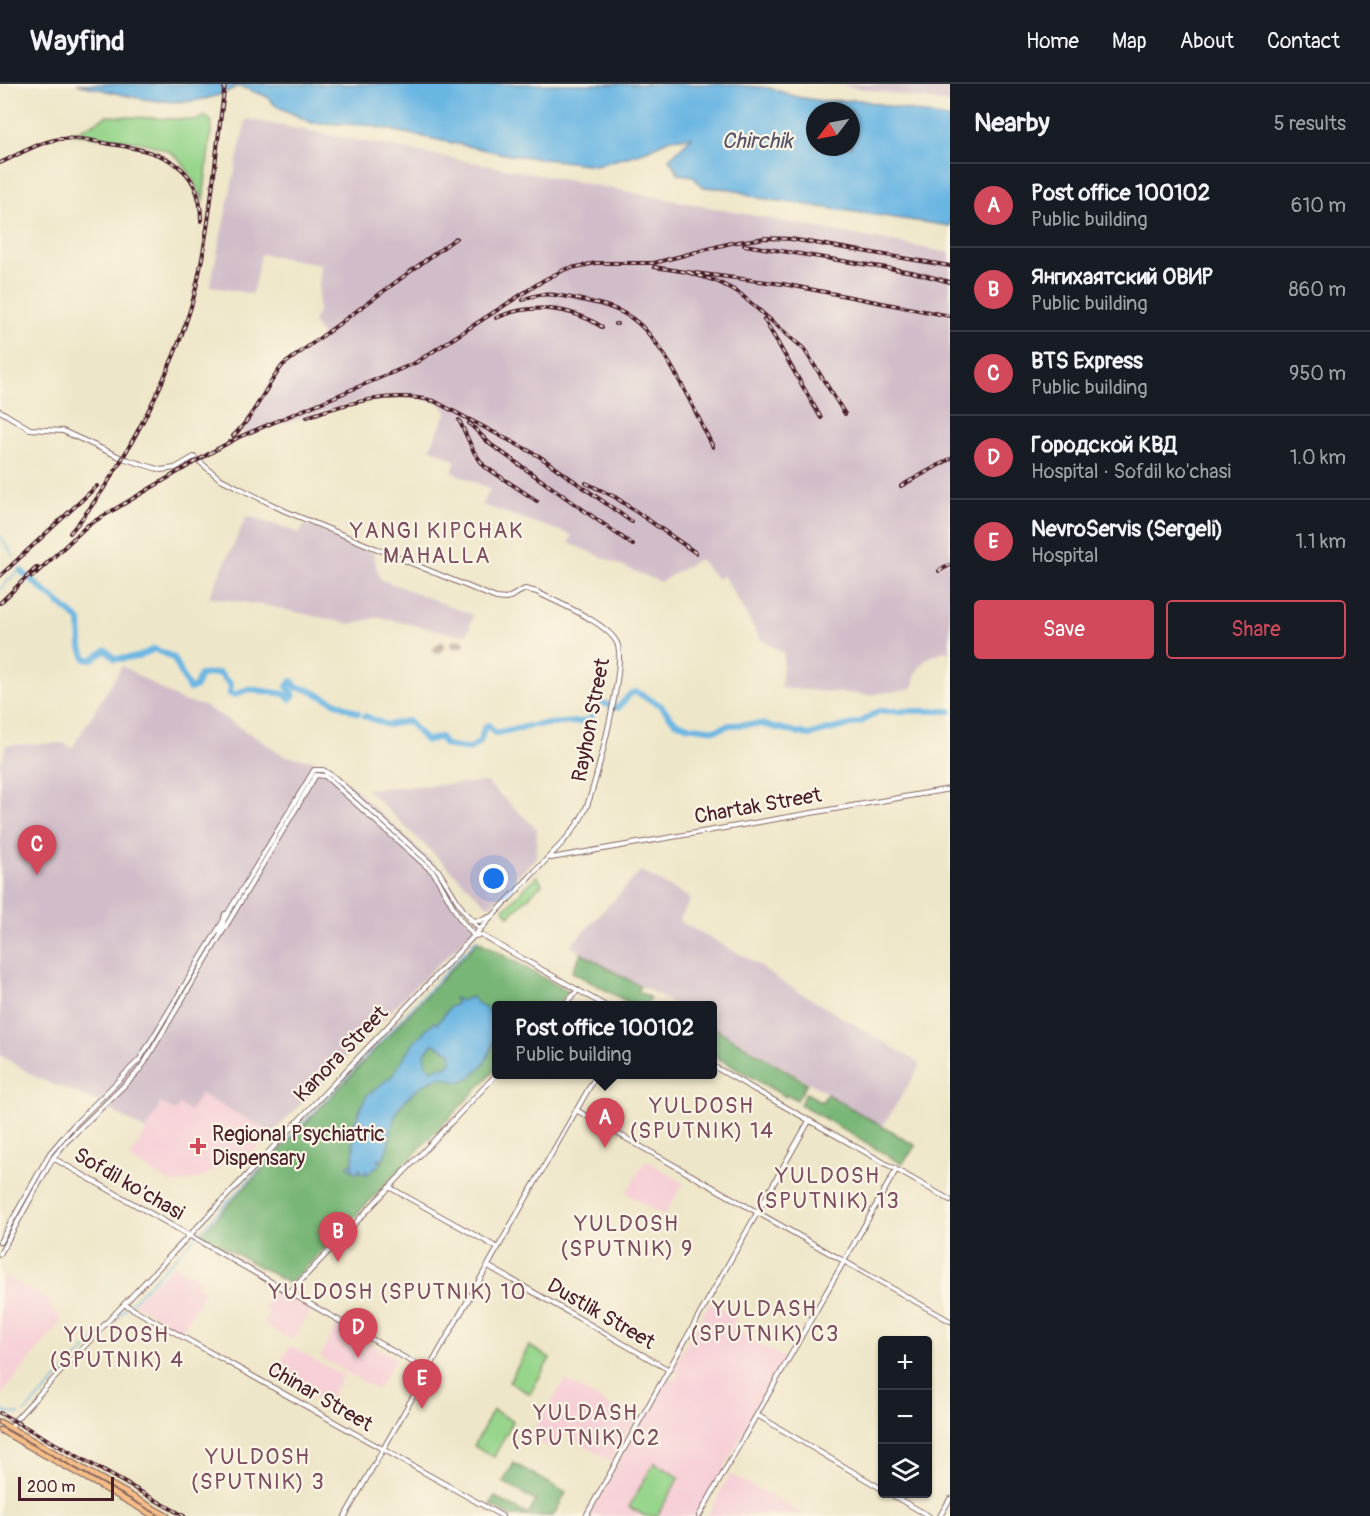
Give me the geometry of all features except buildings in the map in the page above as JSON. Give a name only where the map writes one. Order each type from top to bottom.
[{"type":"main road","points":[[0,1422],[157,1515]]},
{"type":"main road","points":[[0,1430],[157,1515],[167,1516]]},
{"type":"street","name":"Rayhon Street","points":[[0,411],[30,429],[63,432],[119,457],[161,470],[175,468],[194,457],[219,478],[276,507],[496,598],[506,599],[518,591],[527,589],[579,614],[614,638],[620,655],[611,708],[590,797],[580,820],[547,860]]},
{"type":"street","points":[[50,1156],[73,1126],[140,1059],[309,776],[320,769],[334,777],[438,870],[480,930],[481,935]]},
{"type":"street","points":[[50,1156],[141,1068],[314,777],[319,774],[324,775],[434,873],[460,919],[474,936],[481,935],[599,1001]]},
{"type":"street","name":"Chartak Street","points":[[547,860],[570,854],[950,789]]},
{"type":"street","points":[[563,842],[562,850],[570,854]]},
{"type":"street","name":"Kanora Street","points":[[11,1428],[547,860]]},
{"type":"street","points":[[219,938],[225,914]]},
{"type":"street","points":[[471,920],[480,921],[492,916]]},
{"type":"street","points":[[567,1001],[578,990]]},
{"type":"street","points":[[717,1068],[950,1200]]},
{"type":"street","points":[[290,1292],[492,1079]]},
{"type":"street","points":[[345,1516],[594,1079]]},
{"type":"street","points":[[576,1110],[950,1322]]},
{"type":"street","points":[[586,1516],[809,1121]]},
{"type":"street","name":"Sofdil ko'chasi","points":[[50,1156],[428,1371]]},
{"type":"street","name":"Sofdil ko'chasi","points":[[0,1242],[50,1156]]},
{"type":"street","name":"Sofdil ko'chasi","points":[[0,1254],[50,1156]]},
{"type":"street","points":[[699,1516],[897,1170]]},
{"type":"street","points":[[389,1187],[498,1248]]},
{"type":"street","name":"Dustlik Street","points":[[488,1266],[669,1370]]},
{"type":"street","name":"Chinar Street","points":[[127,1305],[502,1516]]},
{"type":"street","points":[[756,1416],[878,1487]]},
{"type":"street","points":[[897,1498],[929,1516]]},
{"type":"street","points":[[940,1516],[950,1499]]},
{"type":"shaded area","points":[[835,84],[950,84],[950,103],[917,98]]},
{"type":"shaded area","points":[[246,119],[950,253],[950,653],[944,651],[926,659],[915,674],[914,685],[911,689],[869,695],[781,688],[784,653],[761,640],[723,575],[717,579],[699,559],[660,582],[569,543],[572,535],[482,505],[490,489],[452,472],[456,461],[430,448],[447,411],[439,403],[416,397],[362,400],[245,436],[242,429],[270,382],[297,355],[323,337],[313,322],[318,311],[320,264],[261,254],[252,294],[210,286]]},
{"type":"shaded area","points":[[247,516],[300,533],[305,524],[373,553],[380,579],[473,615],[467,634],[458,635],[378,617],[351,624],[268,606],[209,597]]},
{"type":"shaded area","points":[[122,666],[182,701],[204,706],[285,756],[312,760],[329,769],[355,789],[446,876],[456,894],[459,910],[476,929],[410,991],[269,1137],[263,1127],[200,1094],[190,1111],[179,1105],[175,1111],[161,1103],[146,1131],[94,1100],[37,1078],[0,1055],[0,758],[3,761],[5,745],[64,743],[72,748]]},
{"type":"shaded area","points":[[486,782],[537,829],[536,857],[489,907],[366,789]]},
{"type":"shaded area","points":[[641,871],[691,899],[679,921],[751,960],[779,980],[921,1064],[883,1126],[717,1028],[717,1001],[668,1001],[570,946]]},
{"type":"shaded area","name":"Regional Psychiatric Dispensary","points":[[199,1094],[263,1127],[269,1137],[248,1156],[235,1159],[200,1178],[173,1184],[129,1159],[162,1103],[179,1105]]},
{"type":"shaded area","points":[[646,1160],[683,1183],[664,1216],[626,1193]]},
{"type":"shaded area","points":[[174,1264],[200,1279],[195,1285],[205,1291],[182,1331],[133,1303]]},
{"type":"shaded area","points":[[4,1276],[53,1302],[50,1307],[62,1321],[1,1395],[0,1283]]},
{"type":"shaded area","points":[[275,1289],[311,1309],[293,1341],[263,1324],[269,1312],[263,1308]]},
{"type":"shaded area","points":[[710,1302],[736,1318],[731,1327],[786,1359],[697,1516],[589,1516],[667,1376],[675,1380],[678,1376],[679,1373],[672,1369]]},
{"type":"shaded area","points":[[337,1324],[396,1359],[377,1390],[320,1357]]},
{"type":"shaded area","points":[[290,1346],[343,1376],[326,1405],[273,1375]]},
{"type":"shaded area","points":[[565,1380],[635,1420],[610,1461],[563,1433],[553,1450],[529,1436]]},
{"type":"shaded area","points":[[730,1474],[804,1514],[707,1516]]},
{"type":"green space","points":[[107,116],[198,120],[205,116],[212,122],[203,200],[182,163],[164,149],[139,142],[73,134]]},
{"type":"green space","points":[[537,876],[542,884],[509,916],[504,909]]},
{"type":"green space","points":[[478,941],[569,992],[561,1001],[492,1001],[492,1073],[290,1284],[201,1234]]},
{"type":"green space","points":[[581,953],[640,986],[638,991],[650,998],[648,1001],[626,1001],[572,972]]},
{"type":"green space","points":[[717,1029],[807,1083],[797,1100],[788,1095],[786,1097],[717,1057]]},
{"type":"green space","points":[[806,1093],[822,1102],[827,1094],[916,1146],[902,1164],[800,1104]]},
{"type":"green space","points":[[529,1346],[550,1358],[530,1394],[509,1382]]},
{"type":"green space","points":[[493,1410],[513,1421],[494,1457],[474,1446]]},
{"type":"green space","points":[[514,1463],[566,1493],[553,1516],[510,1516],[490,1505],[495,1497],[528,1515],[536,1501],[503,1482]]},
{"type":"green space","points":[[654,1463],[679,1477],[657,1516],[645,1516],[629,1507]]},
{"type":"water","name":"Chirchik","points":[[77,84],[725,84],[770,88],[797,97],[822,101],[860,100],[950,119],[950,226],[759,198],[732,189],[702,187],[693,176],[679,174],[669,159],[692,137],[670,139],[638,154],[596,165],[510,155],[367,125],[312,123],[276,106],[266,96],[238,86],[219,95],[199,100],[179,102],[138,98]]},
{"type":"water","points":[[472,997],[491,1015],[492,1046],[484,1063],[478,1071],[462,1081],[456,1082],[440,1077],[413,1092],[398,1111],[382,1161],[378,1158],[377,1160],[381,1163],[368,1174],[365,1174],[367,1169],[363,1174],[360,1168],[357,1173],[352,1171],[354,1165],[351,1169],[348,1166],[353,1162],[354,1145],[352,1144],[357,1130],[352,1128],[367,1095],[392,1076],[413,1043],[434,1022],[437,1024],[450,1007],[456,1004],[455,998],[460,1001]],"holes":[[[433,1044],[451,1052],[451,1062],[446,1067],[441,1066],[431,1070],[426,1064],[424,1054]]]},
{"type":"waterway","points":[[0,536],[14,557]]},
{"type":"waterway","points":[[0,589],[20,569]]},
{"type":"waterway","points":[[21,571],[80,621],[81,648],[86,659],[93,659],[106,650],[115,659],[138,657],[154,649],[173,657],[189,689],[196,687],[200,675],[219,673],[231,685],[230,694],[234,695],[248,689],[285,694],[290,699],[294,695],[287,686],[292,681],[296,687],[309,690],[358,713]]},
{"type":"waterway","points":[[535,725],[590,721],[594,705],[600,702],[618,708],[630,694],[636,692],[660,705],[675,722],[686,726],[716,730],[730,725],[760,724],[809,735],[861,722],[879,711],[950,711]]},
{"type":"waterway","points":[[365,716],[387,725],[408,721],[426,741],[440,737],[445,745],[469,749],[480,742],[484,728],[488,725],[495,733],[530,726]]},
{"type":"waterway","points":[[24,1413],[195,1237],[477,939]]},
{"type":"waterway","points":[[0,1409],[8,1413],[19,1414]]},
{"type":"taxiway","points":[[455,644],[461,643]]},
{"type":"taxiway","points":[[437,650],[441,646]]},
{"type":"railway","points":[[70,533],[89,510],[126,452],[174,356],[185,325],[205,244],[225,84]]},
{"type":"railway","points":[[0,163],[37,146],[60,139],[85,140],[145,151],[174,163],[185,173],[194,185],[199,201],[201,221]]},
{"type":"railway","points":[[233,436],[247,420],[283,365],[456,238]]},
{"type":"railway","points":[[210,453],[239,437],[415,363],[544,280],[566,269],[596,263],[654,263],[731,243],[765,238],[791,239],[950,266]]},
{"type":"railway","points":[[744,245],[912,272],[950,282]]},
{"type":"railway","points":[[654,267],[687,272],[716,281],[738,292],[804,349],[845,414]]},
{"type":"railway","points":[[687,272],[783,284],[950,316]]},
{"type":"railway","points":[[523,300],[543,295],[563,296],[606,306],[633,319],[645,330],[667,360],[713,447]]},
{"type":"railway","points":[[496,318],[522,310],[550,309],[577,315],[602,327]]},
{"type":"railway","points":[[764,319],[821,418]]},
{"type":"railway","points":[[307,417],[369,400],[402,397],[434,401],[539,456],[632,522]]},
{"type":"railway","points":[[459,420],[474,452],[484,466],[537,501]]},
{"type":"railway","points":[[469,423],[490,444],[633,545]]},
{"type":"railway","points":[[32,577],[88,525],[217,449]]},
{"type":"railway","points":[[901,486],[950,459]]},
{"type":"railway","points":[[586,483],[615,497],[696,553]]},
{"type":"railway","points":[[0,576],[97,486]]},
{"type":"railway","points":[[939,571],[950,565]]},
{"type":"railway","points":[[0,603],[37,567]]},
{"type":"railway","points":[[0,1413],[184,1516]]},
{"type":"place","name":"BTS Express","points":[[37,875]]},
{"type":"place","name":"Regional Psychiatric Dispensary","points":[[198,1146]]},
{"type":"place","name":"Post office 100102","points":[[605,1148]]},
{"type":"place","name":"Янгихаятский ОВИР","points":[[338,1262]]},
{"type":"place","name":"Городской КВД","points":[[358,1358]]},
{"type":"place","name":"NevroServis (Sergeli)","points":[[422,1409]]},
{"type":"district","name":"YANGI KIPCHAK MAHALLA","points":[[437,544]]},
{"type":"district","name":"YULDOSH (SPUTNIK) 14","points":[[702,1118]]},
{"type":"district","name":"YULDOSH (SPUTNIK) 13","points":[[828,1188]]},
{"type":"district","name":"YULDOSH (SPUTNIK) 9","points":[[627,1236]]},
{"type":"district","name":"YULDOSH (SPUTNIK) 10","points":[[398,1292]]},
{"type":"district","name":"YULDASH (SPUTNIK) С3","points":[[765,1322]]},
{"type":"district","name":"YULDOSH (SPUTNIK) 4","points":[[117,1348]]},
{"type":"district","name":"YULDASH (SPUTNIK) C2","points":[[586,1426]]},
{"type":"district","name":"YULDOSH (SPUTNIK) 3","points":[[258,1470]]}]
